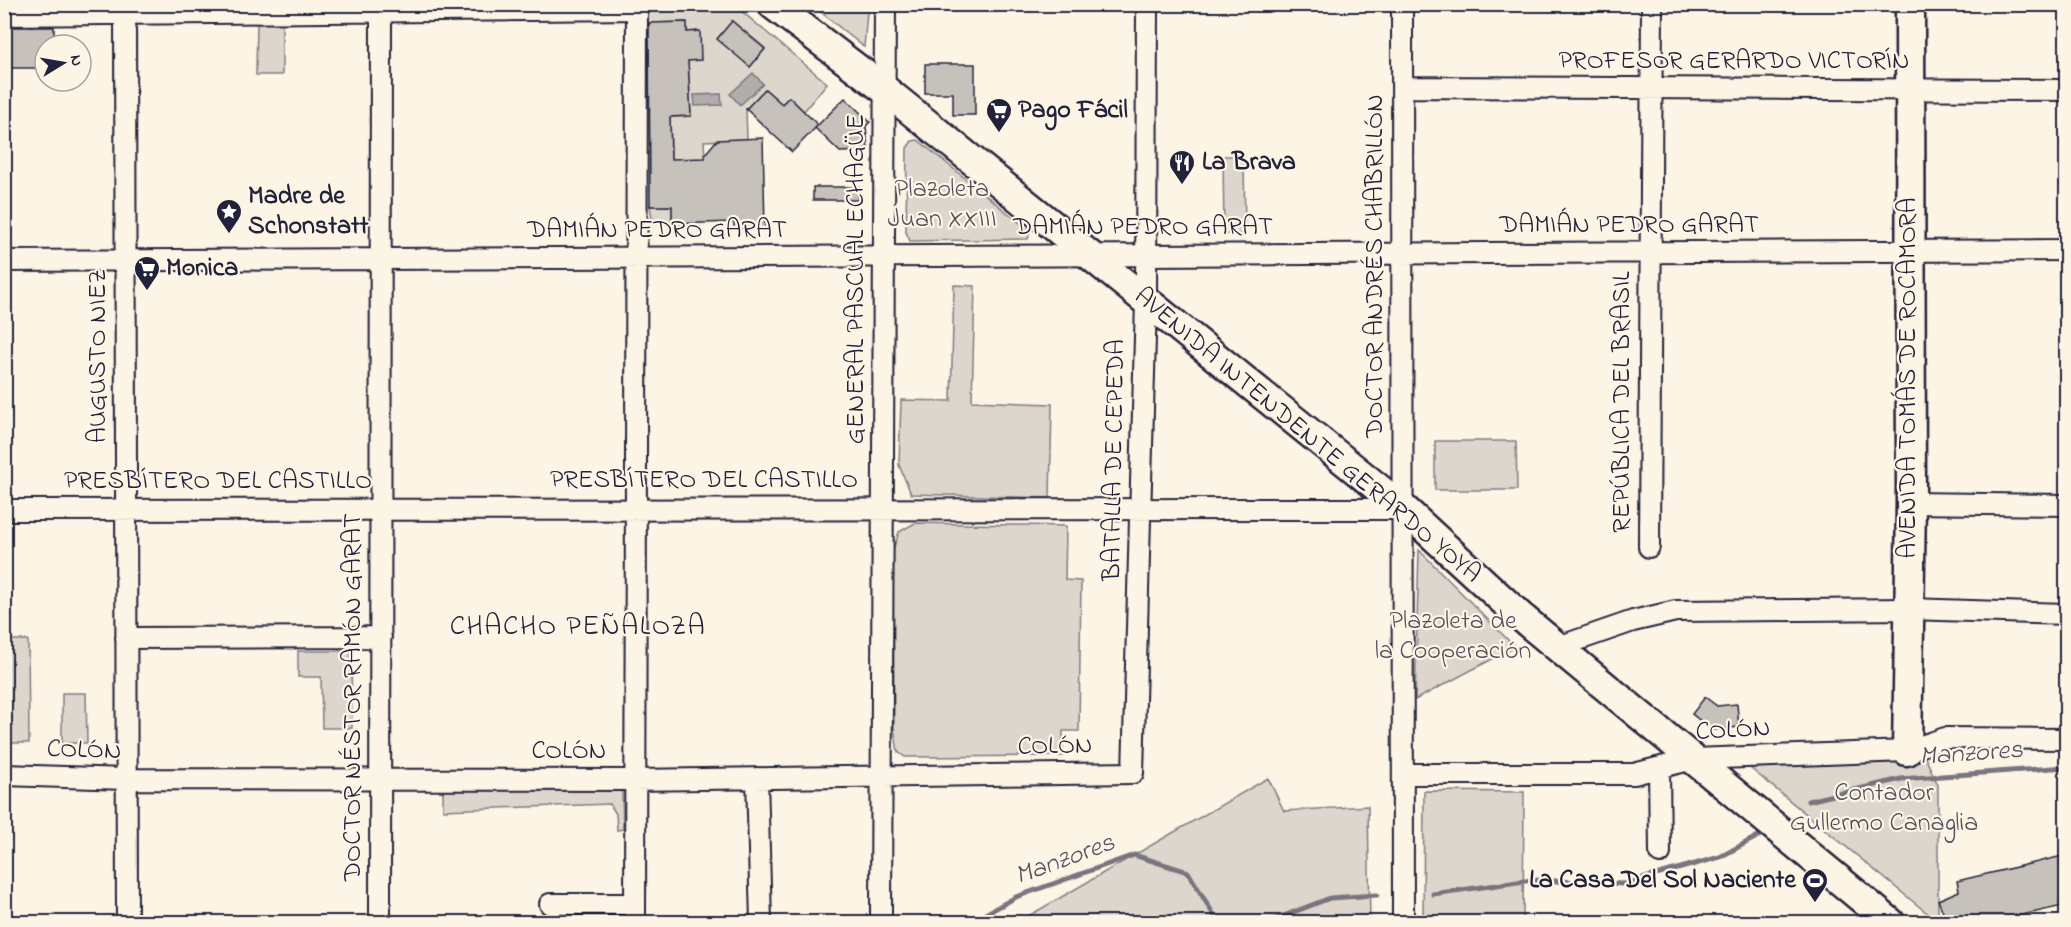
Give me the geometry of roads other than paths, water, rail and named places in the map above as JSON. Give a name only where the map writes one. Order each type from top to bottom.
[{"type":"main road","name":"AVENIDA INTENDENTE GERARDO YOYA","points":[[772,4],[884,88],[1404,509],[1558,648],[1890,922]]},
{"type":"main road","name":"AVENIDA TOMÁS DE ROCAMORA","points":[[1906,751],[1911,503],[1910,4]]},
{"type":"street","name":"GENERAL PASCUAL ECHAGÜE","points":[[881,914],[885,4]]},
{"type":"street","name":"BATALLA DE CEPEDA","points":[[1133,773],[1146,301],[1147,4]]},
{"type":"street","name":"DOCTOR ANDRÉS CHABRILLÓN","points":[[1402,4],[1403,922]]},
{"type":"street","name":"REPÚBLICA DEL BRASIL","points":[[1649,547],[1652,4]]},
{"type":"street","points":[[4,15],[125,9],[637,7],[635,913],[550,904]]},
{"type":"street","name":"DOCTOR NÉSTOR RAMÓN GARAT","points":[[380,922],[381,8]]},
{"type":"street","name":"AUGUSTO NIEZ","points":[[125,9],[128,510],[127,922]]},
{"type":"street","name":"PROFESOR GERARDO VICTORÍN","points":[[1402,87],[1651,90],[2067,90]]},
{"type":"street","name":"DAMIÁN PEDRO GARAT","points":[[4,261],[2067,250]]},
{"type":"street","points":[[1911,503],[2067,505]]},
{"type":"street","name":"PRESBÍTERO DEL CASTILLO","points":[[4,510],[1404,509]]},
{"type":"street","points":[[1558,648],[1633,621],[1676,611],[1909,609],[2067,614]]},
{"type":"street","points":[[126,638],[381,637]]},
{"type":"street","name":"COLÓN","points":[[1403,774],[1634,774],[1693,759],[1906,751],[1945,738],[2067,739]]},
{"type":"street","points":[[1659,768],[1660,853]]},
{"type":"street","name":"COLÓN","points":[[4,775],[126,779],[635,780],[1133,773]]},
{"type":"street","points":[[757,778],[761,922]]},
{"type":"waterway","name":"Manzores","points":[[1808,801],[1901,779],[2066,767]]},
{"type":"waterway","name":"Manzores","points":[[1433,894],[1532,880],[1624,884],[1720,857],[1762,834]]},
{"type":"waterway","name":"Manzores","points":[[971,922],[1016,897],[1134,855],[1188,872],[1218,922]]},
{"type":"waterway","name":"Manzores","points":[[1268,922],[1330,898],[1377,895]]},
{"type":"place","name":"Pago Fácil","points":[[999,134]]},
{"type":"place","name":"La Brava","points":[[1182,186]]},
{"type":"place","name":"Madre de Schonstatt","points":[[229,235]]},
{"type":"place","name":"Monica","points":[[147,292]]},
{"type":"place","name":"La Casa Del Sol Naciente","points":[[1815,904]]},
{"type":"district","name":"CHACHO PEÑALOZA","points":[[578,627]]},
{"type":"park label","name":"Plazoleta Juan XXIII","points":[[942,205]]},
{"type":"park label","name":"Plazoleta de la Cooperación","points":[[1453,637]]},
{"type":"park label","name":"Contador Gullermo Canaglia","points":[[1884,809]]}]
